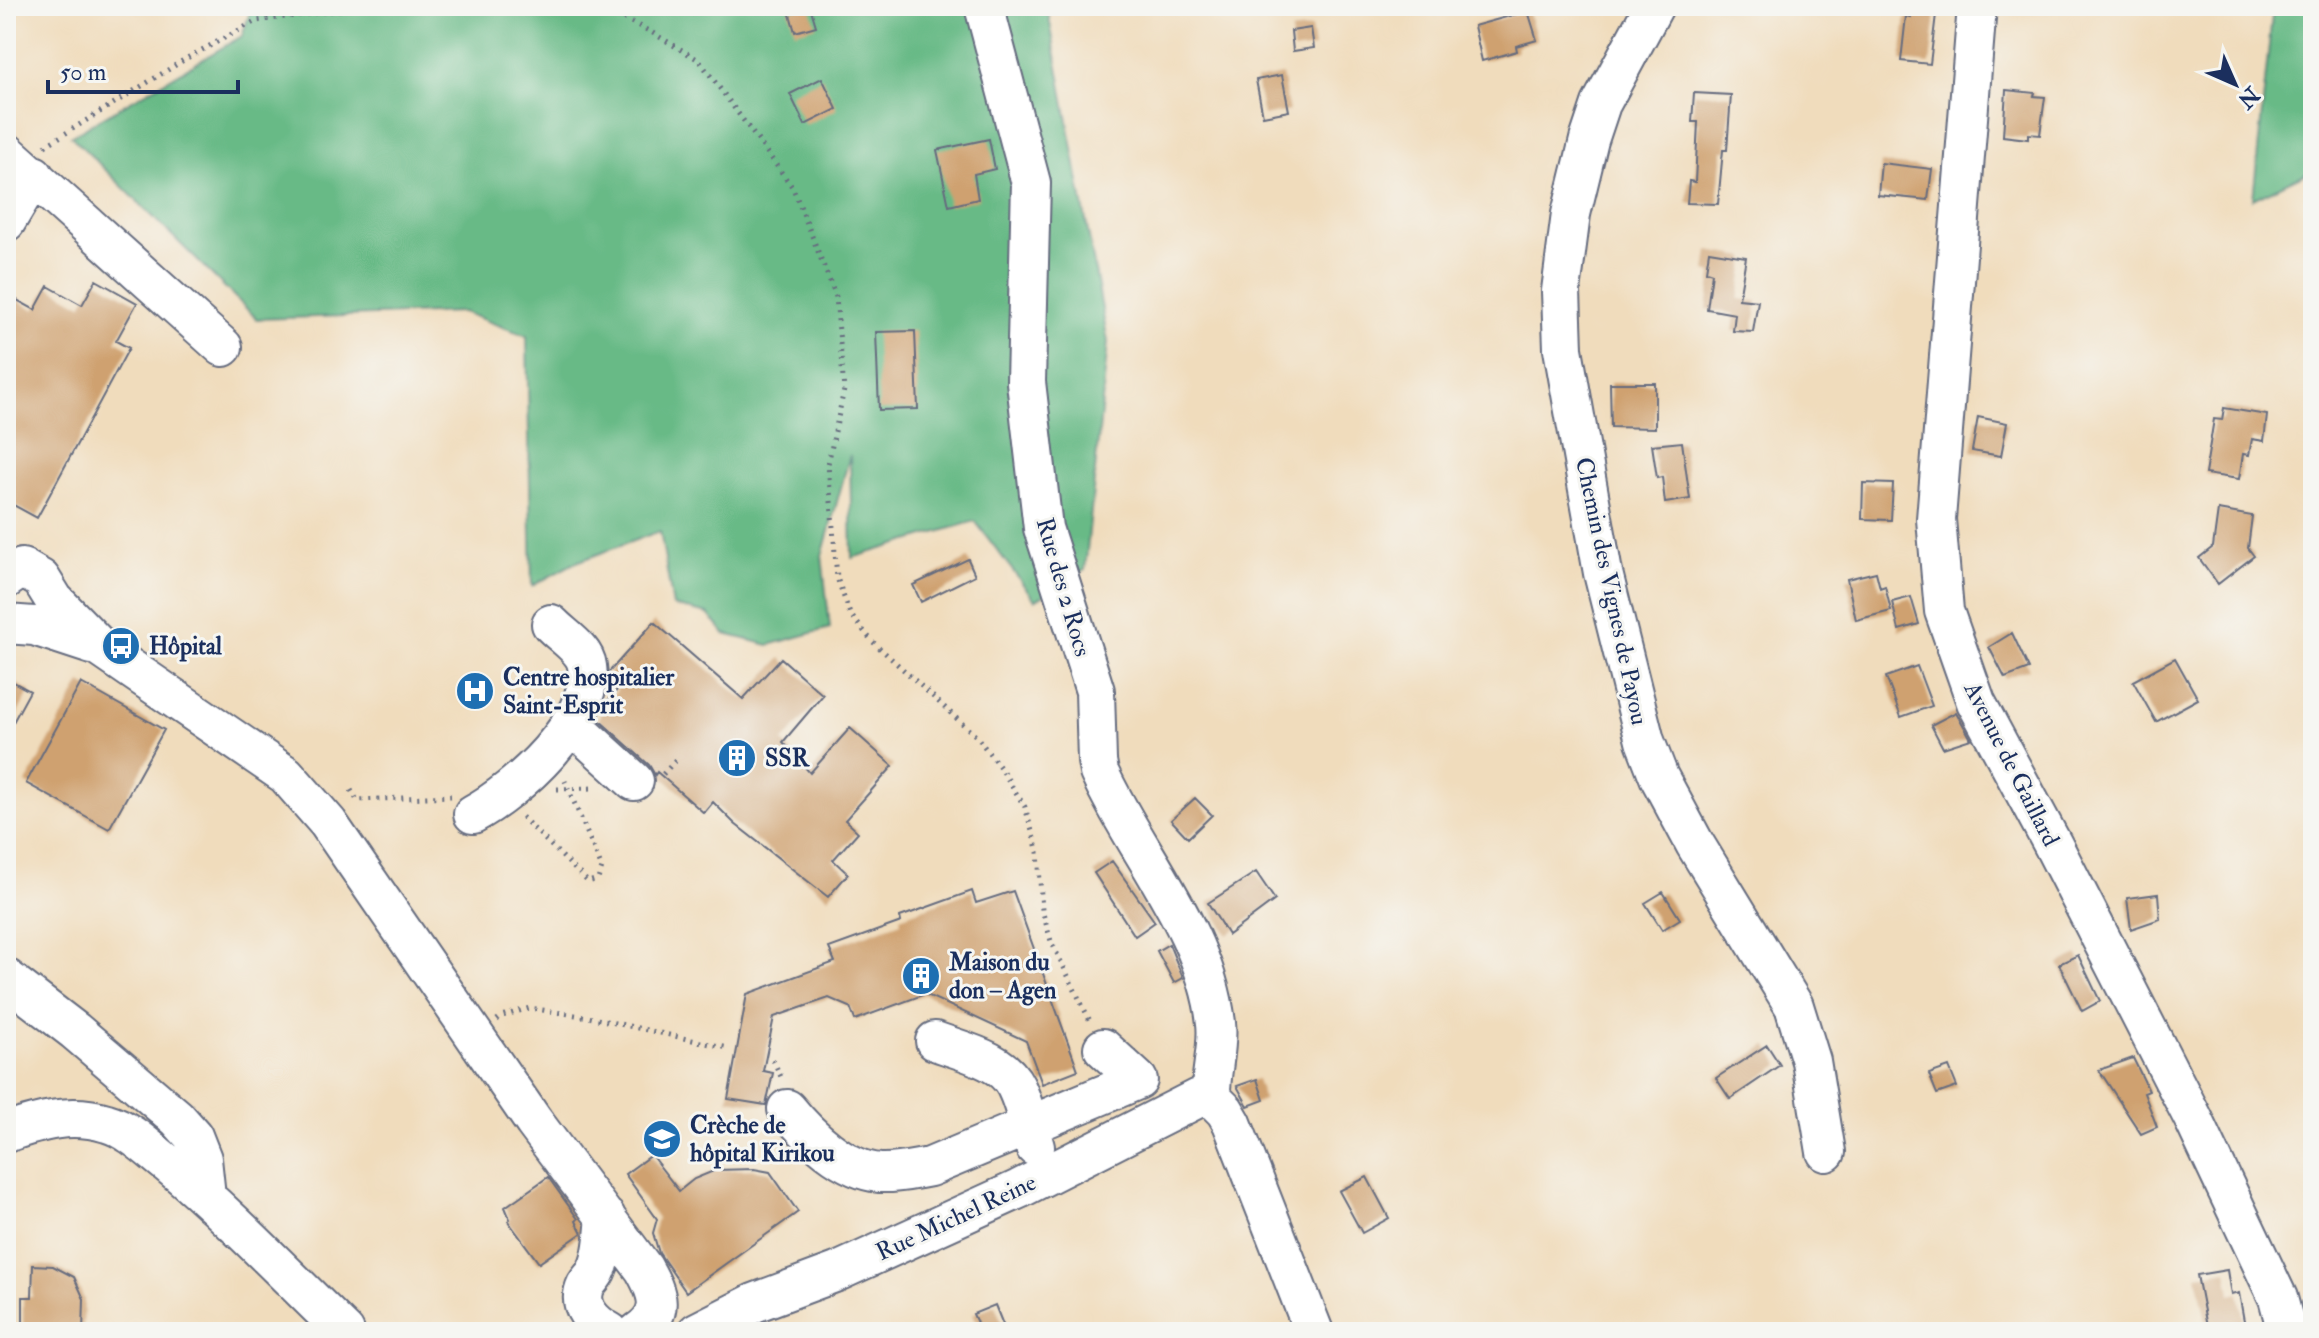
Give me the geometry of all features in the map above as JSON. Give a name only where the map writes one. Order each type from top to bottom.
[{"type":"street","name":"Rue des 2 Rocs","points":[[984,6],[1031,183],[1026,382],[1043,528],[1095,691],[1099,772],[1179,914],[1207,980],[1216,1026],[1211,1097]]},
{"type":"street","name":"Chemin des Vignes de Payou","points":[[1654,6],[1601,104],[1589,140],[1571,214],[1561,291],[1563,349],[1603,573],[1645,741],[1659,777],[1695,844],[1794,1006],[1811,1061],[1826,1152]]},
{"type":"street","name":"Avenue de Gaillard","points":[[1977,6],[1936,519],[1944,611],[1976,702],[2193,1118],[2278,1298],[2287,1332]]},
{"type":"street","points":[[6,222],[25,160],[223,347]]},
{"type":"street","points":[[6,579],[22,568],[33,572],[54,600],[102,649],[246,746],[297,785],[328,823],[483,1048],[655,1286],[658,1295],[657,1324]]},
{"type":"street","points":[[6,624],[50,630],[102,649]]},
{"type":"street","points":[[486,806],[524,778],[556,745],[584,692],[587,666],[581,652],[551,624]]},
{"type":"street","points":[[570,723],[630,784]]},
{"type":"street","points":[[6,978],[75,1031],[177,1118],[193,1136],[202,1159],[206,1196]]},
{"type":"street","points":[[935,1041],[991,1063],[1008,1076],[1016,1086],[1044,1177]]},
{"type":"street","points":[[787,1109],[833,1153],[853,1165],[875,1173],[898,1173],[930,1167],[1138,1080],[1103,1048]]},
{"type":"street","points":[[1211,1097],[1232,1123],[1314,1332]]},
{"type":"street","name":"Rue Michel Reine","points":[[697,1332],[754,1303],[837,1272],[1044,1177],[1198,1098],[1211,1097]]},
{"type":"street","points":[[6,1133],[45,1120],[66,1117],[109,1123],[145,1145],[206,1196],[345,1332]]},
{"type":"street","points":[[606,1217],[597,1271],[583,1293],[588,1315],[610,1332]]},
{"type":"path","points":[[25,160],[187,58],[256,21],[369,6]]},
{"type":"path","points":[[578,6],[608,11],[699,60],[793,188],[836,297],[844,390],[828,464],[837,578],[850,614],[857,623],[872,641],[977,737],[1025,807],[1038,852],[1042,910],[1051,941],[1103,1048]]},
{"type":"path","points":[[552,788],[630,784],[676,760]]},
{"type":"path","points":[[351,790],[357,800],[488,795],[486,806],[515,810],[588,882],[598,879],[602,868],[560,768]]},
{"type":"path","points":[[483,1048],[488,1026],[502,1016],[530,1008],[588,1017],[728,1048]]},
{"type":"green space","points":[[252,6],[1047,6],[1108,342],[1085,570],[1035,600],[975,521],[852,558],[850,455],[822,556],[830,628],[769,645],[725,634],[708,614],[673,606],[660,531],[574,563],[532,586],[527,336],[463,312],[257,319],[71,136],[242,36]]},
{"type":"green space","points":[[2273,6],[2313,6],[2313,170],[2253,199]]},
{"type":"building","points":[[810,6],[816,26],[795,32],[789,11]]},
{"type":"building","points":[[1912,6],[1937,6],[1930,64],[1901,61],[1906,16],[1911,17]]},
{"type":"building","points":[[1528,11],[1537,40],[1516,46],[1517,51],[1482,61],[1474,26]]},
{"type":"building","points":[[1311,28],[1314,48],[1293,51],[1291,31]]},
{"type":"building","points":[[1282,75],[1289,111],[1263,116],[1256,80]]},
{"type":"building","points":[[822,78],[837,109],[805,125],[790,94]]},
{"type":"building","points":[[2006,90],[2045,97],[2040,135],[2028,134],[2028,139],[2003,136]]},
{"type":"building","points":[[1694,93],[1731,95],[1727,150],[1723,150],[1718,204],[1687,203],[1689,181],[1695,182],[1698,122],[1692,122]]},
{"type":"building","points":[[989,139],[995,169],[974,174],[978,199],[949,206],[937,150]]},
{"type":"building","points":[[1881,163],[1932,169],[1928,200],[1878,195]]},
{"type":"building","points":[[1709,251],[1746,257],[1739,299],[1758,301],[1753,332],[1733,331],[1735,314],[1707,309],[1712,273],[1706,271]]},
{"type":"building","points":[[96,280],[137,303],[116,341],[129,348],[37,518],[6,501],[6,294],[35,310],[48,286],[82,305]]},
{"type":"building","points":[[915,331],[918,409],[879,410],[876,332]]},
{"type":"building","points":[[1610,383],[1655,383],[1655,428],[1611,427]]},
{"type":"building","points":[[2224,408],[2267,415],[2264,441],[2252,439],[2249,455],[2243,454],[2239,479],[2205,474],[2214,419],[2222,420]]},
{"type":"building","points":[[1978,417],[2007,423],[2001,456],[1972,451]]},
{"type":"building","points":[[1682,442],[1690,499],[1665,503],[1662,477],[1657,478],[1652,445]]},
{"type":"building","points":[[1863,483],[1893,484],[1891,520],[1862,519]]},
{"type":"building","points":[[2218,510],[2252,516],[2248,548],[2254,556],[2218,584],[2199,558],[2213,547]]},
{"type":"building","points":[[968,559],[975,575],[921,602],[913,585]]},
{"type":"building","points":[[1876,572],[1880,588],[1885,586],[1891,611],[1856,620],[1847,579]]},
{"type":"building","points":[[1911,597],[1919,624],[1899,630],[1892,602]]},
{"type":"building","name":"SSR","points":[[654,622],[743,699],[781,658],[823,695],[783,742],[810,773],[850,728],[893,766],[845,820],[858,832],[833,860],[848,874],[828,897],[735,824],[713,802],[704,813],[657,772],[655,775],[649,765],[598,719],[603,706],[617,690],[608,680],[609,672]]},
{"type":"building","points":[[2012,633],[2029,669],[2005,678],[1989,647]]},
{"type":"building","points":[[2175,658],[2198,699],[2156,722],[2133,681]]},
{"type":"building","points":[[1917,666],[1932,706],[1901,717],[1886,677]]},
{"type":"building","points":[[6,678],[30,691],[6,735]]},
{"type":"building","points":[[81,683],[164,730],[109,829],[26,783]]},
{"type":"building","points":[[1956,712],[1971,739],[1943,748],[1931,725]]},
{"type":"building","points":[[1195,798],[1212,815],[1188,838],[1171,820]]},
{"type":"building","points":[[1112,861],[1155,922],[1135,936],[1094,873]]},
{"type":"building","points":[[1256,872],[1275,900],[1228,935],[1208,903]]},
{"type":"building","name":"Maison du don – Agen","points":[[972,891],[976,903],[1013,891],[1078,1070],[1042,1084],[1026,1041],[925,994],[855,1020],[850,1007],[829,998],[774,1017],[763,1071],[773,1073],[766,1105],[728,1099],[747,994],[835,962],[829,948],[901,922],[900,917]]},
{"type":"building","points":[[1663,892],[1680,919],[1662,930],[1645,903]]},
{"type":"building","points":[[2158,894],[2160,919],[2131,929],[2127,898]]},
{"type":"building","points":[[1169,944],[1183,978],[1174,983],[1157,951]]},
{"type":"building","points":[[2078,955],[2100,1001],[2082,1011],[2059,964]]},
{"type":"building","points":[[1767,1045],[1780,1065],[1730,1099],[1716,1078]]},
{"type":"building","points":[[2133,1058],[2149,1091],[2144,1093],[2157,1127],[2141,1134],[2099,1070]]},
{"type":"building","points":[[1949,1067],[1957,1087],[1937,1094],[1929,1074]]},
{"type":"building","points":[[1257,1079],[1264,1100],[1248,1106],[1237,1086]]},
{"type":"building","points":[[651,1155],[679,1191],[694,1179],[716,1170],[754,1169],[770,1172],[798,1212],[686,1292],[659,1253],[653,1233],[657,1219],[625,1174]]},
{"type":"building","points":[[548,1177],[578,1219],[576,1221],[582,1233],[539,1263],[508,1221],[505,1207]]},
{"type":"building","points":[[1367,1177],[1389,1218],[1362,1233],[1339,1191]]},
{"type":"building","points":[[33,1265],[53,1266],[74,1277],[84,1299],[83,1332],[23,1332],[23,1297],[32,1297]]},
{"type":"building","points":[[2227,1270],[2231,1295],[2239,1293],[2246,1332],[2208,1332],[2197,1275]]},
{"type":"building","points":[[995,1305],[1006,1332],[981,1332],[973,1314]]},
{"type":"place","name":"Hôpital","points":[[121,646]]},
{"type":"place","name":"Centre hospitalier Saint-Esprit","points":[[475,691]]},
{"type":"place","name":"SSR","points":[[737,758]]},
{"type":"place","name":"Maison du don – Agen","points":[[921,976]]},
{"type":"place","name":"Crèche de hôpital Kirikou","points":[[662,1139]]}]
